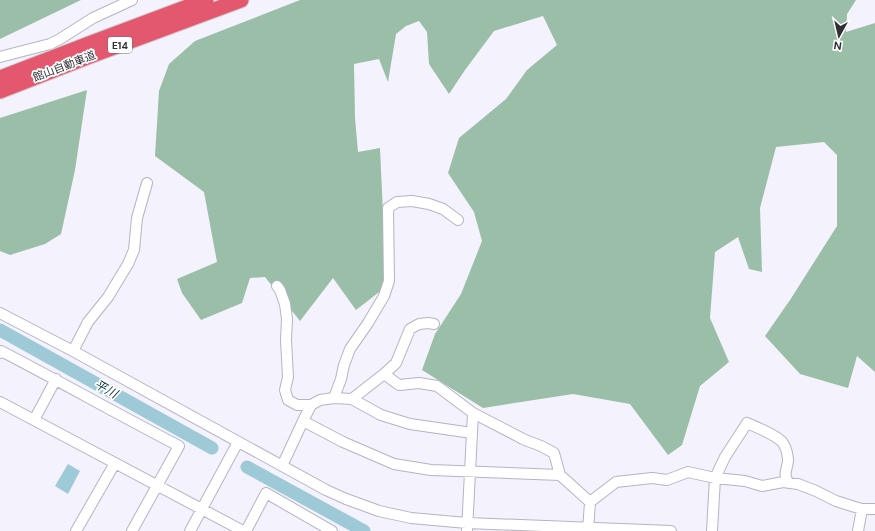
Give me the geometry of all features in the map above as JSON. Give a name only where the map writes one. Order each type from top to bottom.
[{"type":"highway","name":"館山自動車道","points":[[0,78],[86,44],[206,0]]},
{"type":"highway","name":"館山自動車道","points":[[0,91],[241,0]]},
{"type":"street","points":[[0,56],[50,44],[93,18],[132,0]]},
{"type":"street","points":[[73,351],[88,322],[108,297],[128,264],[134,250],[138,218],[147,183]]},
{"type":"street","points":[[334,398],[350,349],[384,296],[389,281],[388,208],[397,202],[412,201],[429,204],[443,209],[458,220]]},
{"type":"street","points":[[277,286],[285,304],[287,319],[286,340],[288,377],[285,390],[288,400],[297,405],[311,405],[320,400],[334,398],[352,399],[380,415],[410,424],[472,432]]},
{"type":"street","points":[[0,313],[73,351],[336,495],[379,511],[467,527],[671,531]]},
{"type":"street","points":[[352,399],[396,363],[410,329],[419,324],[434,324]]},
{"type":"street","points":[[0,353],[1,351],[56,379],[125,418],[179,446],[132,531]]},
{"type":"street","points":[[384,374],[399,385],[419,383],[437,386],[473,412],[525,440],[554,453],[560,475],[590,502]]},
{"type":"street","points":[[34,420],[56,379]]},
{"type":"street","points":[[0,402],[244,531],[266,493],[332,531]]},
{"type":"street","points":[[282,466],[311,405]]},
{"type":"street","points":[[467,527],[473,412]]},
{"type":"street","points":[[303,421],[343,442],[394,464],[431,470],[560,475]]},
{"type":"street","points":[[712,531],[715,478],[725,457],[747,423],[772,435],[782,442],[788,461],[785,471],[785,478],[788,482]]},
{"type":"street","points":[[190,531],[238,442]]},
{"type":"street","points":[[76,531],[115,463]]},
{"type":"street","points":[[588,529],[590,502],[616,482],[652,478],[667,480],[688,472],[762,486],[788,482],[816,490],[836,501],[862,509],[875,509]]},
{"type":"street","points":[[858,531],[862,509]]},
{"type":"green space","points":[[0,0],[81,0],[0,39]]},
{"type":"green space","points":[[300,0],[856,0],[847,14],[846,32],[875,23],[875,372],[857,356],[848,388],[800,374],[765,336],[790,300],[837,226],[837,155],[824,142],[776,147],[760,208],[762,272],[749,269],[738,237],[715,252],[710,318],[729,362],[700,386],[682,445],[668,455],[630,404],[573,394],[483,408],[422,370],[435,334],[461,294],[482,241],[474,212],[448,173],[459,138],[506,99],[527,70],[557,45],[543,16],[494,31],[449,94],[429,64],[427,32],[419,21],[406,26],[396,34],[388,82],[379,59],[354,64],[355,118],[358,152],[380,148],[383,214],[383,289],[356,310],[333,278],[300,321],[265,277],[250,278],[242,303],[201,320],[182,293],[177,279],[217,262],[204,192],[155,156],[159,91],[169,64],[195,41]]},
{"type":"green space","points":[[87,90],[75,170],[61,234],[45,244],[10,255],[0,251],[0,118]]},
{"type":"water","points":[[68,464],[80,471],[68,494],[55,486]]},
{"type":"waterway","name":"平川","points":[[0,330],[212,448]]},
{"type":"waterway","name":"平川","points":[[247,467],[364,531]]}]
